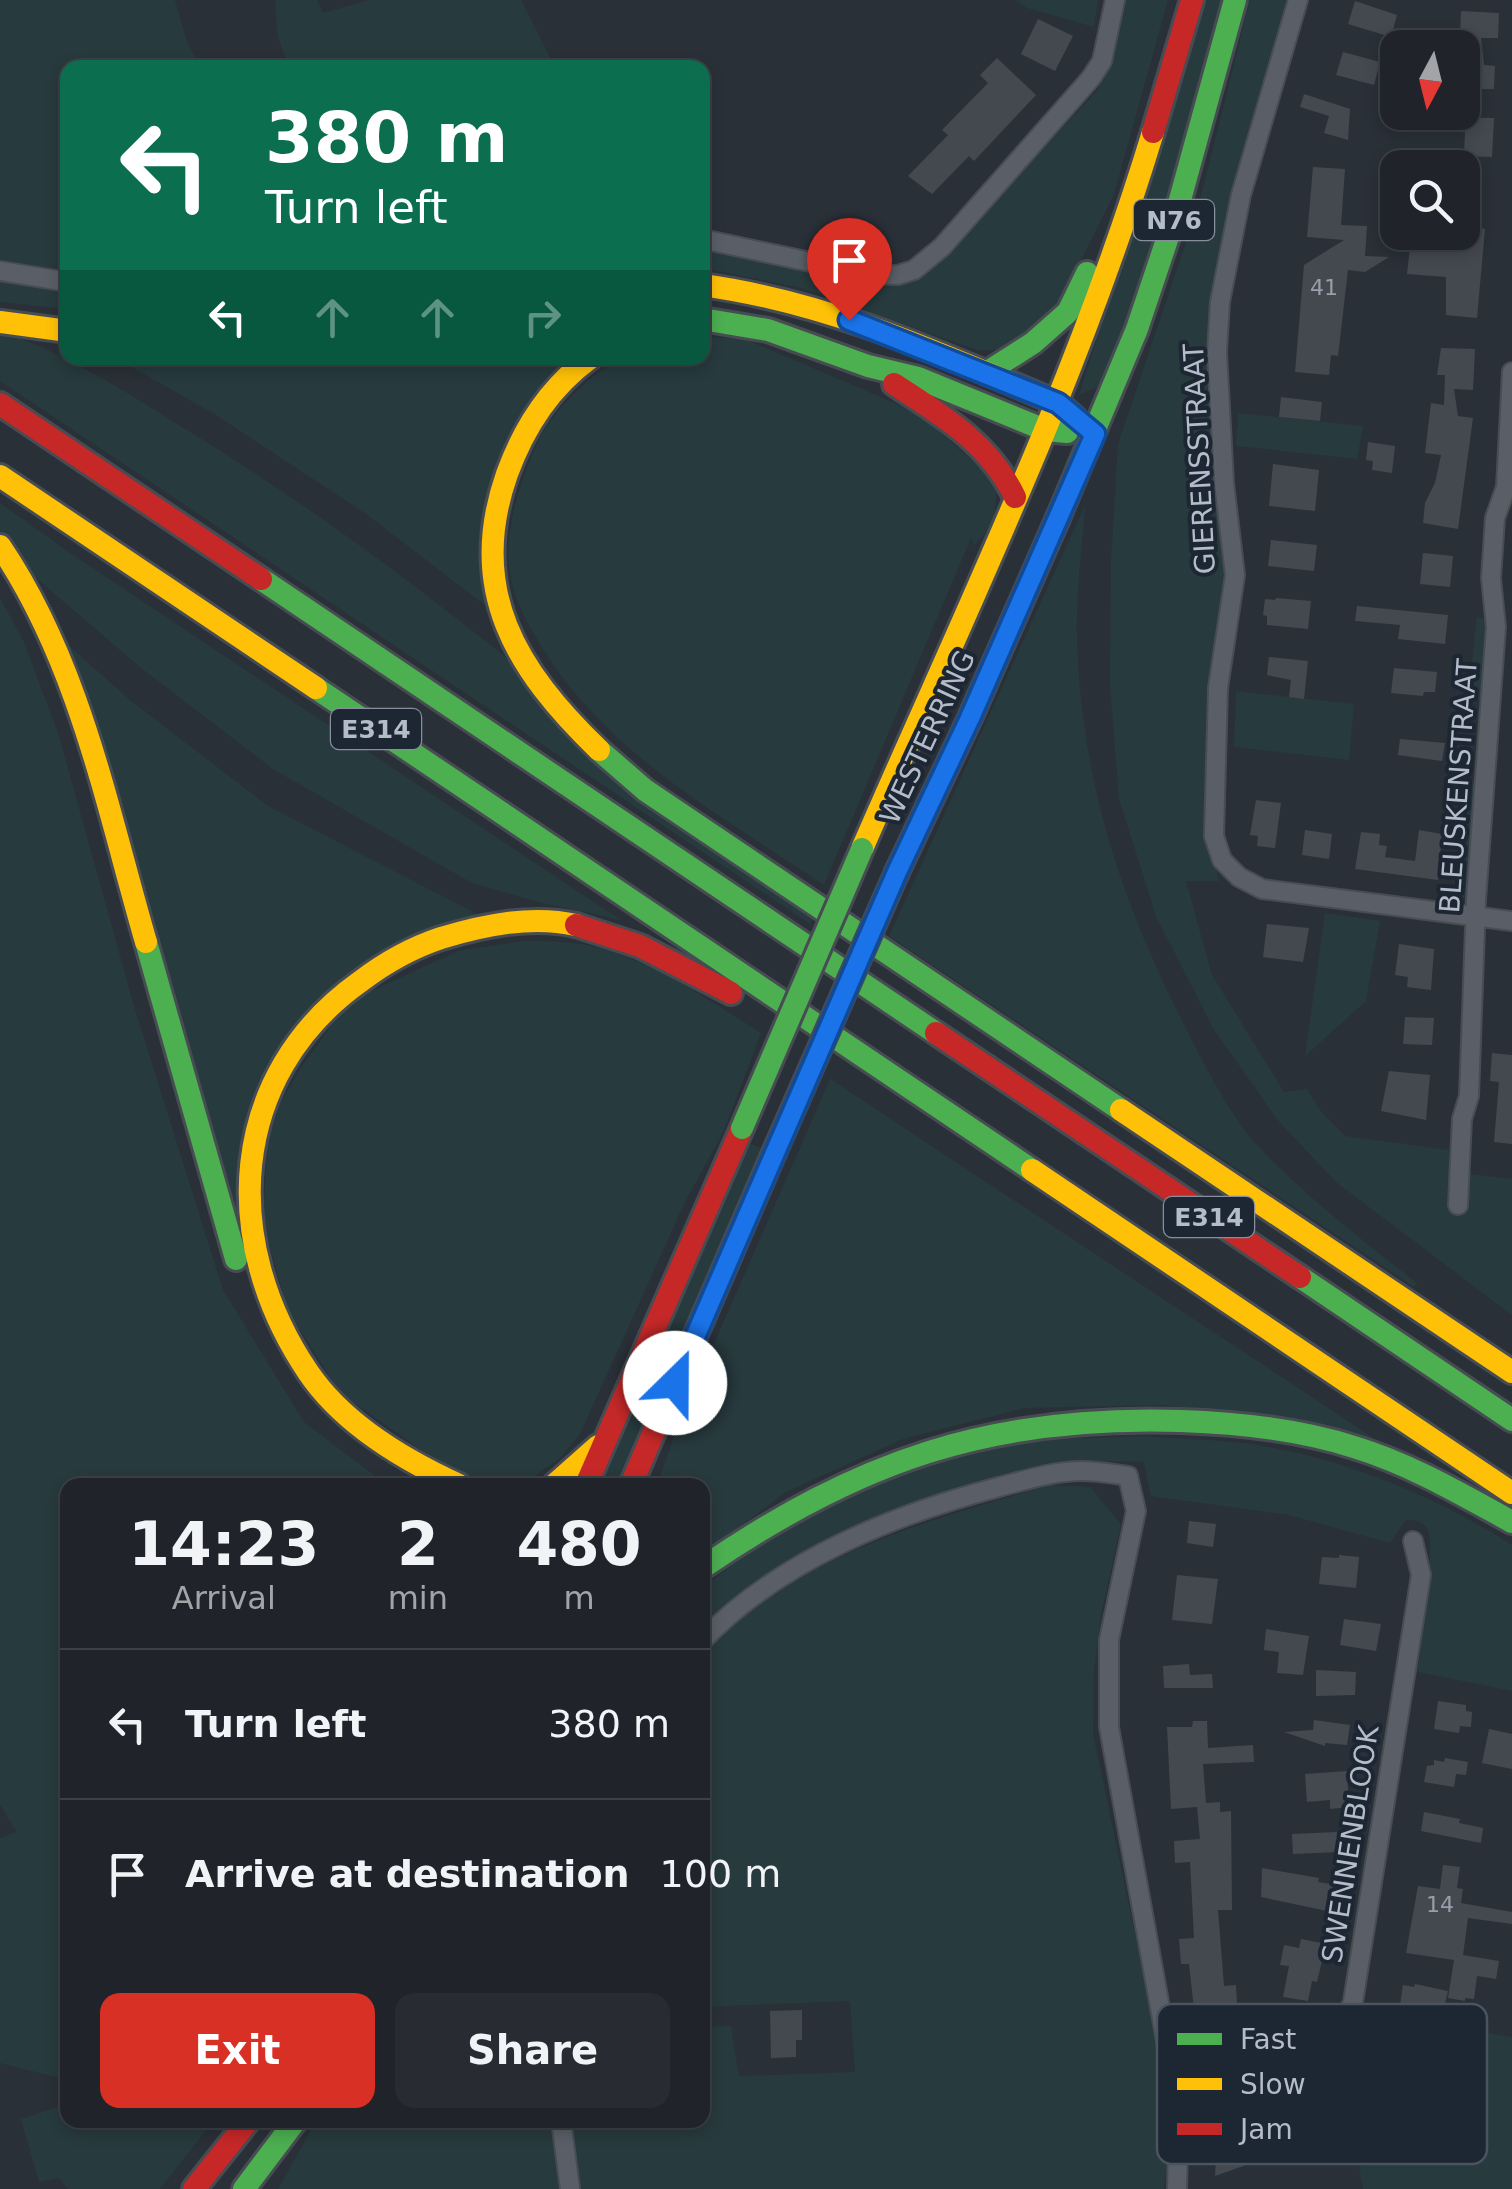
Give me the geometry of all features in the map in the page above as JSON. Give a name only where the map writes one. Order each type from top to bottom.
[{"type":"highway","name":"WESTERRING","points":[[589,1478],[1058,403],[1158,125],[1192,0]]},
{"type":"highway","name":"WESTERRING","points":[[634,1478],[897,872],[970,718],[1095,434],[1137,329],[1178,206],[1236,0]]},
{"type":"highway","points":[[986,373],[1033,344],[1068,312],[1084,278],[1126,220]]},
{"type":"highway","points":[[710,286],[800,304],[986,373],[1058,403],[1095,434]]},
{"type":"highway","points":[[710,320],[768,330],[868,366],[918,378],[1045,430],[1095,434]]},
{"type":"highway","points":[[0,322],[60,329]]},
{"type":"highway","points":[[582,365],[550,392],[527,427],[510,464],[491,528],[495,598],[517,656],[554,706],[594,748],[645,790],[1512,1372]]},
{"type":"highway","points":[[868,366],[983,446],[1004,470],[1015,498]]},
{"type":"highway","name":"E314","points":[[0,404],[1512,1420]]},
{"type":"highway","name":"E314","points":[[0,476],[1512,1492]]},
{"type":"highway","points":[[0,546],[28,586],[79,710],[203,1151],[252,1310],[301,1396],[372,1462],[397,1478]]},
{"type":"highway","points":[[442,1478],[372,1434],[310,1376],[288,1342],[255,1264],[247,1226],[246,1184],[254,1132],[281,1068],[299,1038],[348,986],[415,946],[462,931],[539,920],[611,934],[671,958],[736,996],[826,1031]]},
{"type":"highway","points":[[710,1563],[780,1515],[862,1474],[937,1447],[1006,1430],[1081,1422],[1165,1419],[1246,1424],[1314,1436],[1377,1454],[1512,1522]]},
{"type":"highway","points":[[562,1478],[606,1438]]},
{"type":"highway","points":[[354,1444],[415,1478]]},
{"type":"highway","points":[[194,2189],[242,2128]]},
{"type":"highway","points":[[244,2189],[290,2128]]},
{"type":"street","points":[[710,241],[867,274],[898,276],[914,270],[942,247],[1091,78],[1102,61],[1115,0]]},
{"type":"street","name":"GIERENSSTRAAT","points":[[1298,0],[1241,195],[1220,302],[1218,403],[1236,575],[1218,688],[1214,836],[1222,860],[1238,877],[1262,889],[1512,921]]},
{"type":"street","points":[[0,271],[60,281]]},
{"type":"street","name":"BLEUSKENSTRAAT","points":[[1458,1205],[1462,1120],[1469,1096],[1476,916],[1496,627],[1491,578],[1495,518],[1506,487],[1512,372]]},
{"type":"street","points":[[710,1634],[781,1576],[946,1501],[1040,1476],[1082,1471],[1128,1476],[1136,1511],[1109,1640],[1110,1727],[1160,2004]]},
{"type":"street","name":"SWENNENBLOOK","points":[[1352,2004],[1421,1575],[1413,1541]]},
{"type":"street","points":[[562,2128],[570,2189]]},
{"type":"street","points":[[1177,2189],[1178,2164]]},
{"type":"green space","points":[[0,0],[175,0],[196,60],[60,60],[60,269],[0,262]]},
{"type":"green space","points":[[275,0],[317,0],[323,13],[369,0],[521,0],[551,60],[286,60],[278,37]]},
{"type":"green space","points":[[1015,0],[1098,0],[1094,27],[1027,8]]},
{"type":"green space","points":[[1125,0],[1168,0],[1114,194],[1055,312],[1001,349],[980,351],[801,288],[710,269],[710,249],[875,284],[906,281],[957,241],[1097,91],[1114,54]]},
{"type":"green space","points":[[1204,0],[1223,0],[1154,249],[1101,385],[1079,395]]},
{"type":"green space","points":[[1250,0],[1289,0],[1228,213],[1211,305],[1212,455],[1225,572],[1224,608],[1209,684],[1206,828],[1219,881],[1186,881],[1212,975],[1284,1092],[1307,1089],[1320,1110],[1345,1136],[1449,1150],[1452,1206],[1466,1208],[1470,1174],[1512,1179],[1512,1315],[1337,1183],[1280,1123],[1214,1030],[1156,916],[1119,799],[1110,685],[1111,561],[1118,444],[1199,204]]},
{"type":"green space","points":[[0,281],[60,289],[60,308],[0,302]]},
{"type":"green space","points":[[0,331],[60,356],[60,365],[78,365],[128,393],[282,491],[440,605],[816,915],[810,924],[0,381]]},
{"type":"green space","points":[[710,337],[745,339],[918,413],[996,481],[990,524],[974,545],[971,538],[824,885],[707,808],[633,752],[569,685],[542,647],[516,597],[509,564],[510,534],[525,474],[551,420],[612,365],[710,365]]},
{"type":"green space","points":[[128,365],[569,365],[532,398],[490,609],[366,514],[216,415]]},
{"type":"green space","points":[[1238,413],[1363,426],[1357,459],[1236,446]]},
{"type":"green space","points":[[0,503],[621,920],[472,883],[273,769],[141,668],[29,572],[0,531]]},
{"type":"green space","points":[[1085,505],[1077,619],[1086,736],[1107,834],[1139,928],[1197,1050],[1246,1132],[1314,1199],[1417,1283],[1414,1287],[889,936]]},
{"type":"green space","points":[[0,598],[23,640],[59,736],[134,1006],[223,1290],[304,1422],[378,1478],[60,1478],[60,2078],[0,2063],[0,1838],[17,1832],[0,1805]]},
{"type":"green space","points":[[1477,617],[1488,619],[1482,698],[1468,700]]},
{"type":"green space","points":[[68,645],[130,700],[268,806],[483,917],[319,999],[233,1216]]},
{"type":"green space","points":[[1236,691],[1354,704],[1349,760],[1234,747]]},
{"type":"green space","points":[[1462,778],[1475,782],[1470,886],[1456,903],[1434,906],[1437,897],[1453,894],[1458,885]]},
{"type":"green space","points":[[1325,913],[1380,921],[1366,1001],[1305,1056]]},
{"type":"green space","points":[[523,941],[562,942],[610,951],[677,981],[761,1033],[723,1133],[685,1202],[580,1434],[559,1459],[531,1478],[470,1478],[340,1393],[288,1311],[263,1222],[267,1144],[280,1104],[300,1069],[334,1022],[367,993],[458,951]]},
{"type":"green space","points":[[830,1079],[1392,1450],[1166,1405],[1025,1408],[903,1439],[786,1492],[710,1549],[710,1478],[659,1478],[678,1426]]},
{"type":"green space","points":[[748,1143],[763,1149],[620,1478],[604,1478]]},
{"type":"green space","points":[[1143,1436],[1280,1449],[1384,1480],[1450,1509],[1512,1545],[1512,1691],[1418,1672],[1430,1554],[1430,1538],[1423,1524],[1406,1520],[1390,1543],[1289,1515],[1151,1496],[1144,1462],[1039,1468],[936,1495],[850,1536],[710,1625],[710,1583],[765,1542],[838,1502],[953,1459],[1009,1445]]},
{"type":"green space","points":[[1050,1485],[1090,1487],[1121,1524],[1101,1615],[1094,1671],[1093,1734],[1157,2037],[1157,2164],[1167,2164],[1164,2189],[278,2189],[312,2128],[710,2128],[710,2027],[731,2026],[739,2076],[855,2072],[850,2001],[710,2007],[710,1650],[775,1593],[818,1568],[958,1512]]},
{"type":"green space","points":[[1487,2033],[1512,2037],[1512,2189],[1363,2189],[1359,2167],[1487,2164]]},
{"type":"green space","points":[[60,2106],[60,2128],[208,2128],[160,2189],[68,2189],[59,2178],[39,2182],[21,2119]]},
{"type":"building","points":[[1355,1],[1397,15],[1393,30],[1380,30],[1380,34],[1348,24]]},
{"type":"building","points":[[1461,11],[1499,13],[1498,38],[1481,38],[1484,65],[1495,66],[1494,89],[1480,89],[1480,30],[1460,30]]},
{"type":"building","points":[[1038,19],[1073,36],[1055,71],[1021,54]]},
{"type":"building","points":[[1343,52],[1380,62],[1374,85],[1336,75]]},
{"type":"building","points":[[997,58],[1036,95],[974,161],[969,156],[932,194],[908,176],[948,135],[942,130],[988,83],[980,75]]},
{"type":"building","points":[[1304,94],[1350,109],[1348,140],[1324,133],[1329,116],[1300,107]]},
{"type":"building","points":[[1480,118],[1494,118],[1492,157],[1480,157],[1480,150],[1464,150],[1465,132],[1429,130],[1480,130]]},
{"type":"building","points":[[1313,167],[1345,169],[1341,225],[1367,226],[1365,256],[1389,257],[1365,272],[1348,270],[1338,356],[1331,355],[1329,375],[1295,372],[1304,265],[1344,240],[1307,237]]},
{"type":"building","points":[[1480,228],[1485,229],[1477,318],[1446,315],[1446,277],[1407,274],[1410,250],[1480,250]]},
{"type":"building","points":[[1441,348],[1475,349],[1473,390],[1454,389],[1458,416],[1473,418],[1458,529],[1423,523],[1425,503],[1435,483],[1441,455],[1425,453],[1431,403],[1444,405],[1445,375],[1437,375]]},
{"type":"building","points":[[1281,397],[1322,402],[1320,421],[1279,417]]},
{"type":"building","points":[[1368,442],[1395,446],[1392,473],[1372,470],[1373,461],[1366,460]]},
{"type":"building","points":[[1273,464],[1319,470],[1315,511],[1269,506]]},
{"type":"building","points":[[1271,540],[1317,545],[1314,571],[1268,566]]},
{"type":"building","points":[[1423,553],[1453,556],[1450,587],[1420,584]]},
{"type":"building","points":[[1265,599],[1311,601],[1308,629],[1267,625],[1267,616],[1263,615]]},
{"type":"building","points":[[1357,606],[1448,615],[1445,644],[1398,639],[1400,625],[1355,621]]},
{"type":"building","points":[[1269,657],[1308,661],[1304,699],[1289,697],[1291,680],[1267,675]]},
{"type":"building","points":[[1394,668],[1437,672],[1435,692],[1424,692],[1423,696],[1391,693]]},
{"type":"building","points":[[1400,739],[1445,743],[1442,761],[1398,755]]},
{"type":"building","points":[[1256,800],[1281,803],[1275,848],[1257,846],[1258,836],[1250,835]]},
{"type":"building","points":[[1305,830],[1332,834],[1329,859],[1302,855]]},
{"type":"building","points":[[1419,830],[1442,834],[1438,880],[1355,869],[1361,832],[1380,834],[1379,845],[1387,846],[1385,857],[1415,861]]},
{"type":"building","points":[[1267,924],[1309,928],[1303,962],[1263,957]]},
{"type":"building","points":[[1399,944],[1434,949],[1431,990],[1407,987],[1408,977],[1395,975]]},
{"type":"building","points":[[1405,1017],[1434,1018],[1432,1045],[1403,1044]]},
{"type":"building","points":[[1492,1053],[1512,1055],[1512,1144],[1494,1142],[1499,1082],[1490,1081]]},
{"type":"building","points":[[1389,1071],[1430,1075],[1426,1120],[1381,1111]]},
{"type":"building","points":[[1189,1521],[1216,1524],[1213,1547],[1187,1543]]},
{"type":"building","points":[[1322,1557],[1359,1557],[1356,1588],[1319,1584]]},
{"type":"building","points":[[1177,1575],[1218,1579],[1212,1624],[1172,1620]]},
{"type":"building","points":[[1344,1619],[1381,1624],[1376,1651],[1340,1645]]},
{"type":"building","points":[[1266,1629],[1309,1636],[1303,1675],[1277,1673],[1279,1652],[1264,1650]]},
{"type":"building","points":[[1189,1664],[1190,1675],[1212,1674],[1213,1688],[1164,1688],[1163,1666]]},
{"type":"building","points":[[1316,1670],[1356,1672],[1355,1695],[1316,1696]]},
{"type":"building","points":[[1438,1701],[1466,1705],[1466,1711],[1472,1712],[1471,1727],[1460,1726],[1459,1733],[1434,1729]]},
{"type":"building","points":[[1314,1720],[1350,1725],[1347,1745],[1325,1746],[1284,1732],[1313,1730]]},
{"type":"building","points":[[1193,1721],[1207,1721],[1208,1748],[1253,1745],[1254,1762],[1203,1764],[1206,1803],[1220,1802],[1220,1812],[1231,1811],[1232,1910],[1218,1910],[1224,1986],[1236,1985],[1237,2004],[1193,2004],[1189,1964],[1181,1964],[1179,1939],[1194,1938],[1190,1862],[1175,1863],[1174,1841],[1200,1839],[1197,1807],[1171,1809],[1167,1727],[1192,1727]]},
{"type":"building","points":[[1489,1729],[1512,1734],[1512,1769],[1482,1763]]},
{"type":"building","points":[[1445,1758],[1468,1762],[1466,1775],[1456,1774],[1454,1787],[1424,1782],[1427,1766],[1434,1765],[1434,1760],[1444,1762]]},
{"type":"building","points":[[1347,1771],[1349,1807],[1330,1809],[1330,1800],[1307,1802],[1305,1774]]},
{"type":"building","points":[[1424,1812],[1483,1828],[1481,1843],[1421,1831]]},
{"type":"building","points":[[1337,1832],[1338,1852],[1293,1854],[1292,1834]]},
{"type":"building","points":[[1443,1865],[1460,1867],[1457,1888],[1463,1889],[1461,1903],[1512,1912],[1512,1924],[1468,1918],[1463,1955],[1499,1961],[1496,1979],[1477,1976],[1474,1999],[1465,2001],[1448,1998],[1454,1960],[1406,1953],[1418,1886],[1440,1889]]},
{"type":"building","points":[[1262,1868],[1337,1885],[1332,1912],[1261,1897]]},
{"type":"building","points":[[1301,1939],[1326,1944],[1308,2001],[1283,1997],[1289,1966],[1280,1965],[1284,1945],[1299,1948]]},
{"type":"building","points":[[1415,1984],[1448,1991],[1445,2004],[1400,2004],[1403,1985]]},
{"type":"building","points":[[802,2010],[802,2040],[796,2040],[796,2057],[771,2058],[770,2011]]},
{"type":"building","points":[[1216,2164],[1249,2164],[1215,2176]]},
{"type":"traffic: fast","points":[[1058,518],[1137,329],[1178,207],[1235,0]]},
{"type":"traffic: fast","points":[[986,373],[1033,343],[1068,312],[1087,273]]},
{"type":"traffic: fast","points":[[710,320],[768,330],[868,366],[918,378],[1045,430],[1067,432]]},
{"type":"traffic: fast","points":[[261,579],[936,1033]]},
{"type":"traffic: fast","points":[[316,688],[1032,1170]]},
{"type":"traffic: fast","points":[[599,750],[645,790],[1121,1110]]},
{"type":"traffic: fast","points":[[742,1128],[862,849]]},
{"type":"traffic: fast","points":[[777,1146],[897,872]]},
{"type":"traffic: fast","points":[[146,942],[236,1259]]},
{"type":"traffic: fast","points":[[1300,1277],[1512,1420]]},
{"type":"traffic: fast","points":[[710,1563],[816,1499],[928,1452],[1048,1426],[1112,1421],[1225,1423],[1333,1441],[1415,1471],[1512,1522]]},
{"type":"traffic: fast","points":[[244,2189],[290,2128]]},
{"type":"traffic: slow","points":[[862,849],[1055,405],[1153,132]]},
{"type":"traffic: slow","points":[[710,286],[794,304],[884,332],[1058,403],[1075,418]]},
{"type":"traffic: slow","points":[[0,322],[60,330]]},
{"type":"traffic: slow","points":[[581,365],[551,395],[522,440],[507,474],[496,516],[492,555],[496,591],[506,626],[523,658],[544,689],[599,750]]},
{"type":"traffic: slow","points":[[0,476],[316,688]]},
{"type":"traffic: slow","points":[[897,872],[1058,518]]},
{"type":"traffic: slow","points":[[0,546],[28,591],[71,688],[104,789],[146,942]]},
{"type":"traffic: slow","points":[[445,1478],[376,1439],[339,1408],[308,1372],[280,1322],[260,1269],[251,1216],[251,1163],[262,1112],[284,1064],[317,1020],[361,981],[399,956],[441,938],[508,923],[576,925]]},
{"type":"traffic: slow","points":[[1121,1110],[1512,1372]]},
{"type":"traffic: slow","points":[[1032,1170],[1512,1493]]},
{"type":"traffic: slow","points":[[562,1478],[598,1446]]},
{"type":"traffic: jam","points":[[1153,132],[1192,0]]},
{"type":"traffic: jam","points":[[894,384],[978,446],[1015,497]]},
{"type":"traffic: jam","points":[[0,404],[261,579]]},
{"type":"traffic: jam","points":[[576,925],[640,946],[731,993]]},
{"type":"traffic: jam","points":[[936,1033],[1300,1277]]},
{"type":"traffic: jam","points":[[589,1478],[742,1128]]},
{"type":"traffic: jam","points":[[634,1478],[777,1146]]},
{"type":"traffic: jam","points":[[194,2189],[243,2128]]},
{"type":"route","points":[[675,1383],[897,872],[970,718],[1095,434],[1058,403],[849,320]]}]
